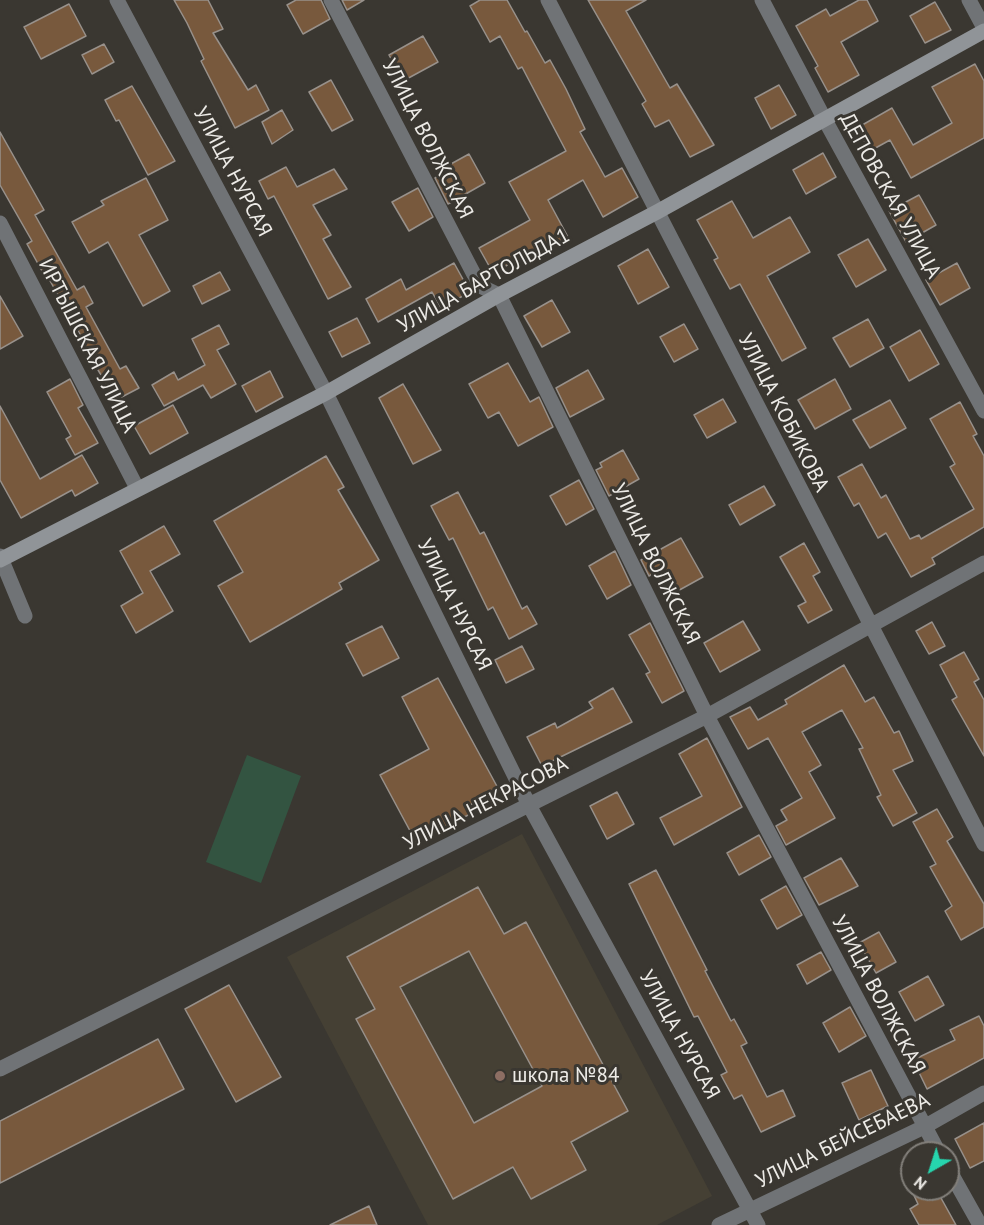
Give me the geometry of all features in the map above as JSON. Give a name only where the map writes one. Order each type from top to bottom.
[{"type":"street","name":"УЛИЦА НУРСАЯ","points":[[117,0],[326,393],[530,807],[758,1225]]},
{"type":"street","name":"УЛИЦА ВОЛЖСКАЯ","points":[[332,0],[480,286],[499,295],[707,716],[932,1141]]},
{"type":"street","name":"УЛИЦА КОБИКОВА","points":[[548,0],[868,625],[984,844]]},
{"type":"street","name":"ДЕПОВСКАЯ УЛИЦА","points":[[762,0],[984,411]]},
{"type":"street","points":[[969,0],[984,29]]},
{"type":"street","name":"УЛИЦА БАРТОЛЬДА1","points":[[1,558],[326,393],[499,295],[825,120],[984,29]]},
{"type":"street","name":"ИРТЫШСКАЯ УЛИЦА","points":[[0,223],[137,488]]},
{"type":"street","points":[[1,558],[25,616]]},
{"type":"street","name":"УЛИЦА НЕКРАСОВА","points":[[0,1069],[530,807],[707,716],[868,625],[984,563]]},
{"type":"street","name":"УЛИЦА БЕЙСЕБАЕВА","points":[[719,1225],[924,1127],[984,1093]]},
{"type":"street","points":[[960,1189],[980,1225]]},
{"type":"shaded area","name":"школа №84","points":[[522,834],[712,1196],[657,1225],[428,1225],[287,957]]},
{"type":"green space","points":[[247,755],[301,776],[261,883],[206,862]]},
{"type":"building","points":[[174,0],[208,0],[223,29],[213,33],[248,90],[256,85],[269,110],[235,128],[201,61],[204,59]]},
{"type":"building","points":[[296,0],[321,0],[330,19],[303,34],[287,5]]},
{"type":"building","points":[[342,0],[364,0],[347,10]]},
{"type":"building","points":[[480,0],[507,0],[545,63],[550,60],[585,129],[580,132],[605,177],[622,168],[638,197],[603,217],[583,180],[548,200],[568,237],[542,252],[540,247],[493,273],[479,248],[530,220],[509,182],[566,151],[522,67],[518,69],[500,36],[490,42],[470,6]]},
{"type":"building","points":[[588,0],[646,0],[626,11],[670,88],[677,84],[714,145],[690,157],[669,120],[655,127],[642,104],[646,101]]},
{"type":"building","points":[[859,0],[867,0],[878,21],[841,42],[859,75],[828,92],[815,68],[818,66],[796,26],[826,9],[830,16]]},
{"type":"building","points":[[935,2],[951,30],[925,43],[910,16]]},
{"type":"building","points":[[69,4],[86,36],[41,59],[24,27]]},
{"type":"building","points":[[423,36],[438,62],[403,81],[389,55]]},
{"type":"building","points":[[104,44],[114,62],[92,74],[82,55]]},
{"type":"building","points":[[975,64],[984,81],[984,138],[911,178],[890,140],[870,151],[857,128],[892,108],[913,145],[952,123],[932,87]]},
{"type":"building","points":[[331,80],[353,120],[332,131],[309,92]]},
{"type":"building","points":[[779,85],[796,115],[771,129],[755,98]]},
{"type":"building","points":[[132,86],[175,161],[148,175],[119,120],[116,121],[105,100]]},
{"type":"building","points":[[282,110],[293,130],[272,144],[262,122]]},
{"type":"building","points":[[0,132],[44,210],[35,215],[77,290],[84,286],[93,303],[86,307],[120,369],[126,366],[139,388],[116,400],[27,244],[32,241],[0,185]]},
{"type":"building","points":[[823,153],[836,177],[806,194],[793,170]]},
{"type":"building","points":[[469,154],[485,183],[448,204],[435,178],[442,174],[440,170]]},
{"type":"building","points":[[286,167],[297,187],[334,169],[347,189],[313,205],[331,235],[323,239],[351,287],[328,299],[274,196],[268,199],[259,181]]},
{"type":"building","points":[[146,178],[168,220],[139,235],[170,291],[143,306],[108,242],[89,253],[72,222],[104,205],[101,201]]},
{"type":"building","points":[[418,188],[433,217],[409,231],[392,202]]},
{"type":"building","points":[[919,195],[936,225],[906,242],[889,211]]},
{"type":"building","points":[[732,201],[753,238],[790,217],[810,252],[767,276],[806,348],[782,361],[740,284],[730,289],[714,260],[718,258],[697,220]]},
{"type":"building","points":[[868,239],[886,270],[856,287],[838,255]]},
{"type":"building","points":[[648,249],[669,287],[638,304],[618,266]]},
{"type":"building","points":[[454,263],[470,292],[441,308],[432,292],[378,322],[366,299],[401,279],[406,290]]},
{"type":"building","points":[[957,263],[970,288],[940,305],[926,280]]},
{"type":"building","points":[[220,272],[230,290],[202,304],[193,286]]},
{"type":"building","points":[[0,296],[23,336],[0,349]]},
{"type":"building","points":[[552,300],[570,332],[542,347],[524,316]]},
{"type":"building","points":[[357,318],[370,343],[342,357],[329,332]]},
{"type":"building","points":[[868,319],[884,348],[850,367],[833,338]]},
{"type":"building","points":[[684,324],[698,349],[674,362],[660,337]]},
{"type":"building","points":[[219,325],[229,344],[217,350],[236,384],[211,398],[203,385],[164,406],[152,385],[174,372],[178,380],[205,365],[192,339]]},
{"type":"building","points":[[920,330],[939,364],[909,381],[890,347]]},
{"type":"building","points":[[508,363],[530,402],[539,397],[553,427],[518,446],[499,412],[488,418],[469,384]]},
{"type":"building","points":[[588,370],[604,399],[570,417],[556,388]]},
{"type":"building","points":[[270,371],[283,397],[256,412],[242,386]]},
{"type":"building","points":[[70,379],[83,405],[78,408],[98,443],[75,455],[66,439],[71,436],[47,392]]},
{"type":"building","points":[[835,379],[851,409],[815,429],[798,400]]},
{"type":"building","points":[[403,384],[441,450],[413,464],[379,398]]},
{"type":"building","points":[[723,399],[736,422],[707,438],[694,415]]},
{"type":"building","points":[[890,400],[906,428],[870,448],[853,420]]},
{"type":"building","points":[[960,402],[977,434],[973,436],[984,456],[984,527],[932,558],[935,564],[911,577],[886,533],[878,538],[859,503],[854,506],[838,477],[862,464],[881,498],[886,495],[910,539],[919,535],[921,539],[974,509],[950,467],[955,464],[930,419]]},
{"type":"building","points":[[173,405],[188,433],[150,454],[134,426]]},
{"type":"building","points":[[0,406],[40,479],[82,455],[98,483],[75,496],[72,490],[21,518],[0,480]]},
{"type":"building","points":[[623,450],[639,479],[609,496],[596,470],[602,467],[600,463]]},
{"type":"building","points":[[326,456],[344,487],[338,490],[379,560],[339,583],[342,589],[250,642],[218,586],[243,572],[214,521]]},
{"type":"building","points":[[579,480],[594,509],[566,525],[550,496]]},
{"type":"building","points":[[764,486],[775,505],[740,525],[729,505]]},
{"type":"building","points":[[458,492],[480,534],[484,532],[522,609],[527,606],[537,624],[509,639],[493,607],[488,610],[453,538],[449,540],[431,506]]},
{"type":"building","points":[[164,526],[180,554],[150,571],[173,611],[136,633],[121,606],[143,593],[120,551]]},
{"type":"building","points":[[681,538],[703,577],[674,593],[661,569],[649,576],[641,560]]},
{"type":"building","points":[[804,543],[820,572],[813,576],[832,610],[808,623],[798,606],[806,602],[780,557]]},
{"type":"building","points":[[615,551],[631,585],[607,599],[589,566]]},
{"type":"building","points":[[743,621],[760,650],[720,672],[704,643]]},
{"type":"building","points":[[932,622],[945,646],[929,654],[916,631]]},
{"type":"building","points":[[650,623],[684,691],[662,703],[646,674],[650,672],[629,635]]},
{"type":"building","points":[[382,626],[399,658],[363,676],[346,644]]},
{"type":"building","points":[[522,646],[534,669],[506,683],[495,660]]},
{"type":"building","points":[[964,652],[979,679],[974,682],[984,700],[984,756],[952,700],[957,697],[940,665]]},
{"type":"building","points":[[844,665],[865,702],[874,697],[894,733],[899,731],[913,761],[893,770],[917,813],[893,826],[877,797],[881,795],[859,749],[863,748],[842,710],[802,732],[821,765],[809,772],[835,818],[786,845],[776,826],[787,820],[781,810],[802,798],[768,738],[748,749],[730,717],[750,707],[758,720],[787,704],[785,700]]},
{"type":"building","points":[[438,678],[499,790],[468,806],[472,813],[416,842],[380,775],[429,749],[402,697]]},
{"type":"building","points":[[613,688],[632,722],[542,766],[527,737],[555,723],[557,728],[593,708],[589,702]]},
{"type":"building","points":[[707,738],[742,807],[674,845],[660,818],[702,796],[679,754]]},
{"type":"building","points":[[617,792],[634,824],[607,839],[590,806]]},
{"type":"building","points":[[937,809],[953,837],[947,841],[984,904],[984,927],[961,940],[945,911],[952,906],[930,867],[936,864],[913,822]]},
{"type":"building","points":[[759,835],[771,857],[739,875],[727,853]]},
{"type":"building","points":[[841,858],[858,886],[819,905],[804,878]]},
{"type":"building","points":[[656,870],[731,1021],[734,1019],[747,1043],[741,1046],[767,1097],[783,1090],[795,1116],[761,1132],[742,1095],[734,1099],[721,1075],[727,1072],[698,1016],[694,1017],[629,884]]},
{"type":"building","points":[[786,886],[802,915],[777,929],[761,900]]},
{"type":"building","points":[[478,887],[504,934],[526,922],[628,1111],[571,1142],[586,1170],[531,1199],[513,1167],[453,1199],[356,1019],[375,1009],[347,957]],"holes":[[[469,951],[542,1086],[474,1123],[400,987]]]},
{"type":"building","points":[[879,932],[896,962],[876,973],[859,943]]},
{"type":"building","points":[[821,952],[831,970],[807,984],[797,965]]},
{"type":"building","points":[[928,976],[944,1005],[915,1021],[899,992]]},
{"type":"building","points":[[229,985],[281,1077],[236,1102],[185,1009]]},
{"type":"building","points":[[850,1007],[866,1036],[839,1052],[823,1023]]},
{"type":"building","points":[[979,1016],[984,1026],[984,1058],[927,1089],[913,1060],[955,1040],[950,1030]]},
{"type":"building","points":[[158,1039],[184,1089],[0,1183],[0,1121]]},
{"type":"building","points":[[871,1070],[888,1106],[859,1120],[842,1083]]},
{"type":"building","points":[[984,1123],[984,1161],[970,1168],[960,1149],[960,1141],[955,1139]]},
{"type":"building","points":[[917,1201],[943,1201],[956,1225],[919,1225],[910,1209],[918,1204]]},
{"type":"building","points":[[369,1206],[377,1225],[330,1225]]},
{"type":"place","name":"школа №84","points":[[500,1076]]}]
